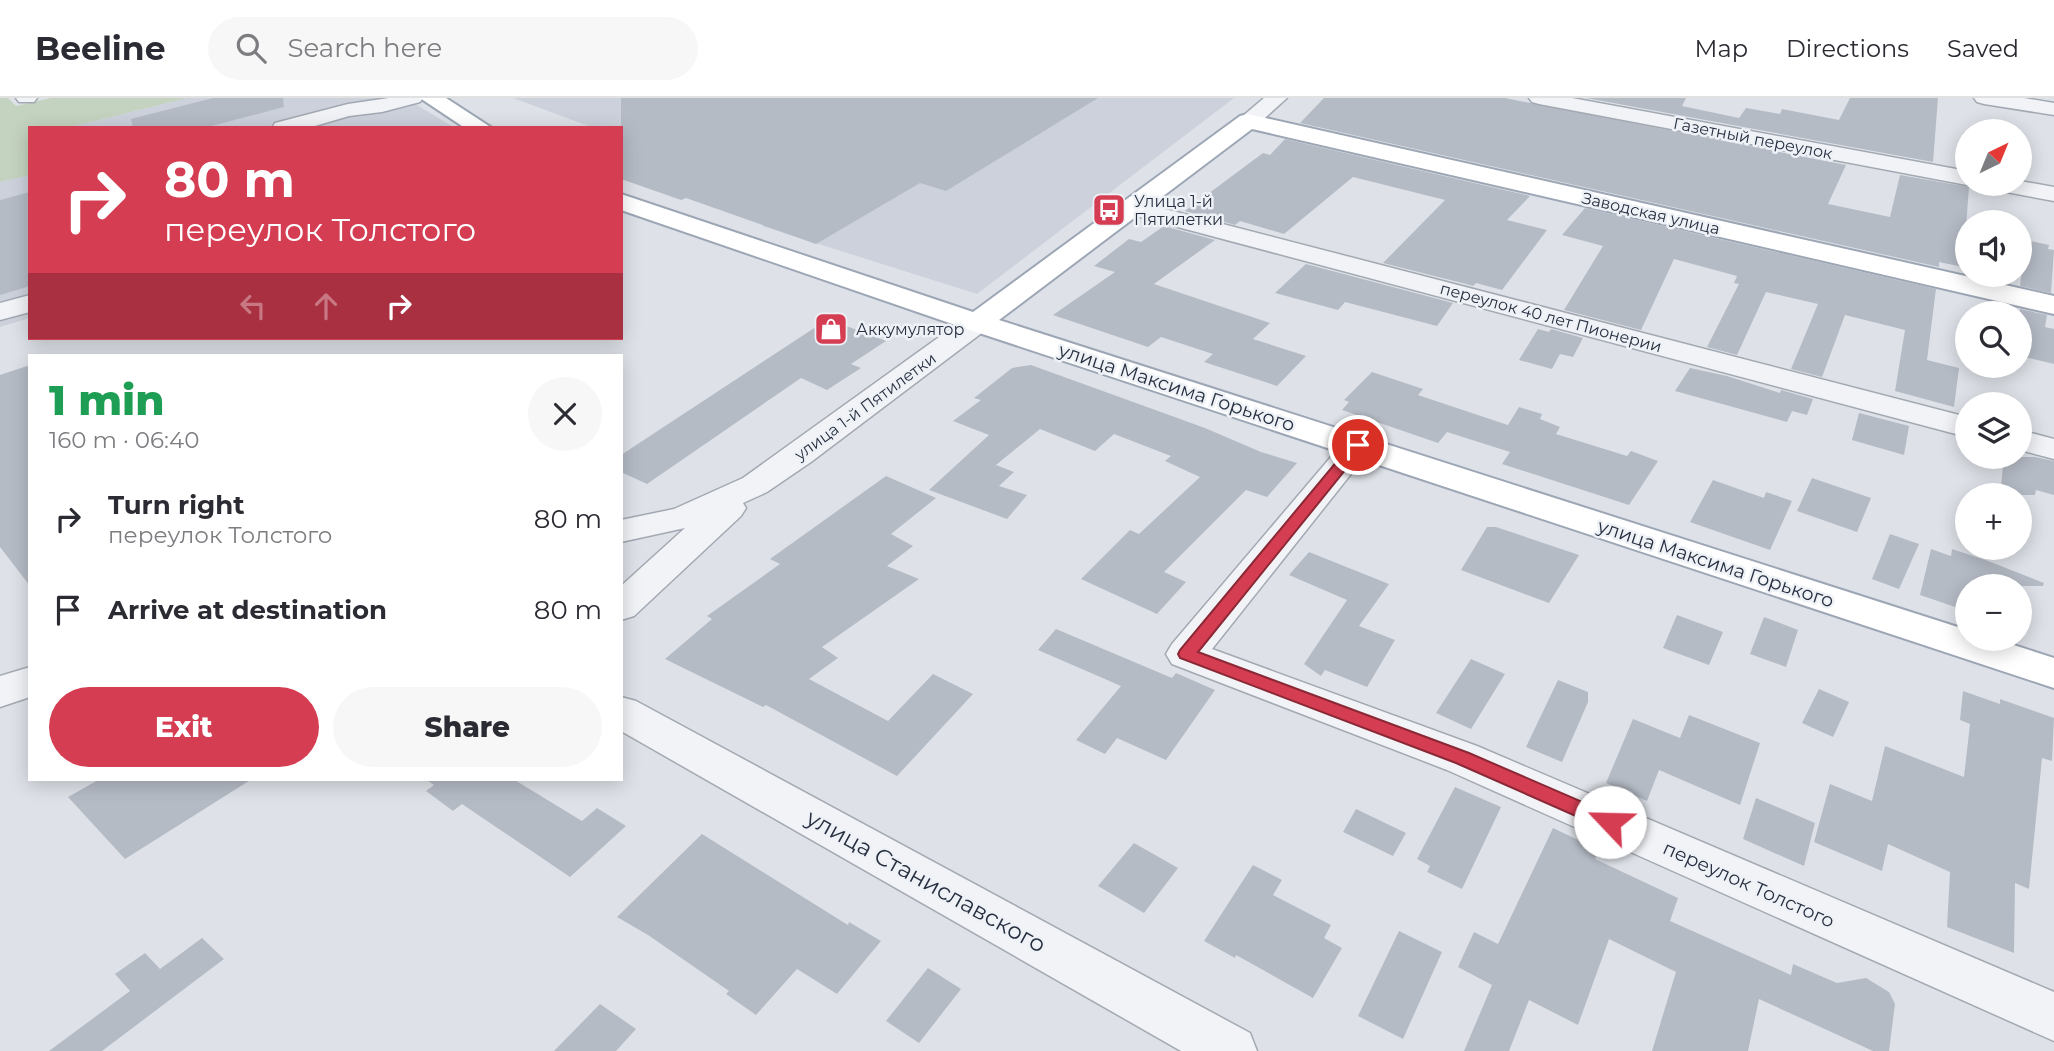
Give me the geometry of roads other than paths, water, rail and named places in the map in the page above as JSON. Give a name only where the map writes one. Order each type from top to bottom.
[{"type":"main road","points":[[431,98],[478,126]]},
{"type":"main road","name":"улица 1-й Пятилетки","points":[[978,323],[1248,121]]},
{"type":"main road","name":"Заводская улица","points":[[1248,121],[2054,305]]},
{"type":"main road","name":"улица Максима Горького","points":[[623,202],[978,323],[2054,674]]},
{"type":"street","points":[[291,126],[348,110],[382,106],[413,98]]},
{"type":"street","name":"улица 1-й Пятилетки","points":[[1248,121],[1277,98]]},
{"type":"street","name":"Газетный переулок","points":[[1539,98],[1955,176]]},
{"type":"street","points":[[1984,98],[2054,109]]},
{"type":"street","points":[[2032,190],[2054,194]]},
{"type":"street","name":"переулок 40 лет Пионерии","points":[[1134,208],[1955,424]]},
{"type":"street","points":[[0,312],[28,304]]},
{"type":"street","name":"улица 1-й Пятилетки","points":[[623,605],[755,485],[978,323]]},
{"type":"street","points":[[2032,443],[2054,449]]},
{"type":"street","name":"переулок Толстого","points":[[1358,445],[1186,654],[1462,758],[2054,1017]]},
{"type":"street","name":"улица 1-й Пятилетки","points":[[623,531],[684,518],[755,485]]},
{"type":"street","points":[[0,692],[28,682]]},
{"type":"street","name":"улица Станиславского","points":[[623,713],[1231,1051]]},
{"type":"place","name":"Улица 1-й Пятилетки","points":[[1109,210]]},
{"type":"place","name":"Аккумулятор","points":[[831,329]]}]
